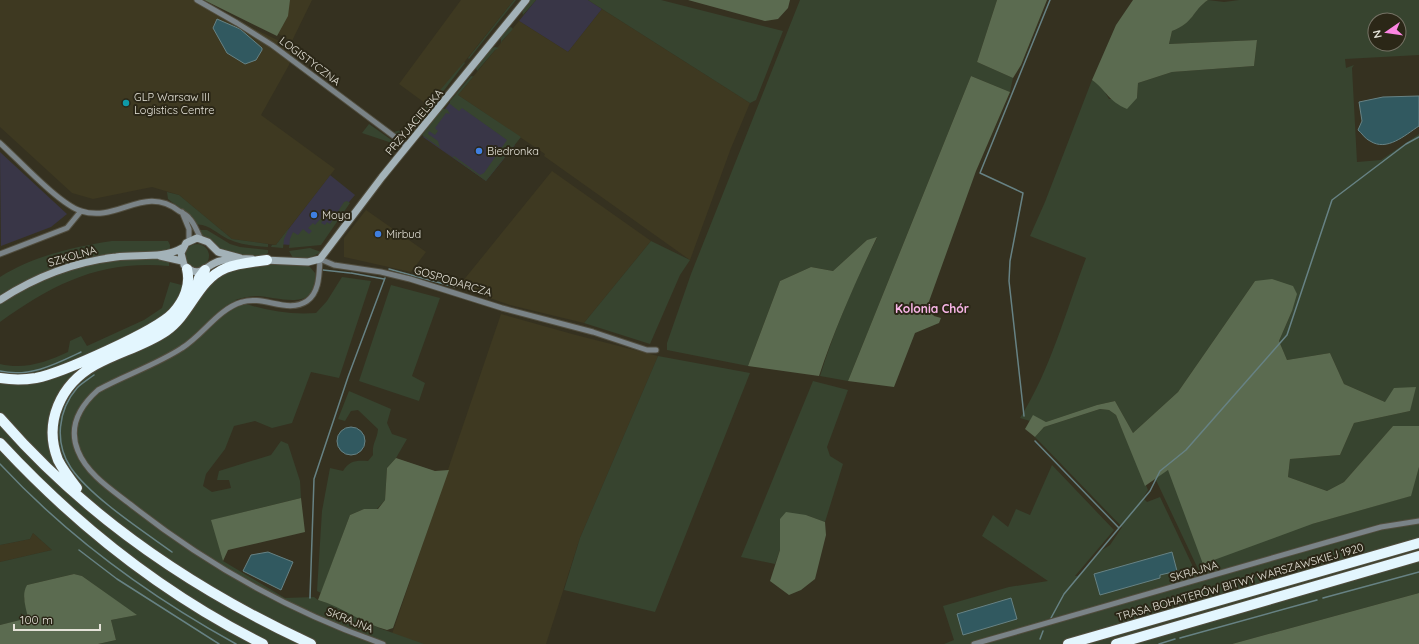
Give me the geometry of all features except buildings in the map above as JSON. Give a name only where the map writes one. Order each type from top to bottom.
[{"type":"highway","points":[[90,506],[63,469],[56,452],[53,439],[53,423],[61,398],[68,387],[80,374],[94,365],[166,331],[181,319],[207,281],[218,272],[235,265],[267,260]]},
{"type":"highway","points":[[0,378],[17,380],[44,376],[154,328],[173,313],[181,304],[189,283],[185,265]]},
{"type":"highway","points":[[193,301],[198,280],[208,267]]},
{"type":"highway","points":[[0,418],[46,466],[90,506],[137,543],[189,579],[268,624],[311,644]]},
{"type":"highway","points":[[0,443],[58,502],[124,558],[178,596],[263,644]]},
{"type":"highway","name":"TRASA BOHATERÓW BITWY WARSZAWSKIEJ 1920","points":[[1068,644],[1419,543]]},
{"type":"highway","points":[[1116,644],[1419,556]]},
{"type":"street","name":"LOGISTYCZNA","points":[[197,0],[272,45],[407,146]]},
{"type":"street","name":"PRZYJACIELSKA","points":[[320,259],[407,146],[526,0]]},
{"type":"street","points":[[0,143],[66,203],[81,211],[94,213],[108,212],[150,200],[165,202],[189,218],[201,239],[189,240]]},
{"type":"street","points":[[0,254],[67,228],[81,211]]},
{"type":"street","points":[[182,212],[189,229],[189,240],[182,248],[185,265]]},
{"type":"street","name":"GOSPODARCZA","points":[[201,239],[208,242],[213,248],[220,252],[240,258]]},
{"type":"street","name":"SZKOLNA","points":[[0,300],[26,285],[68,267],[115,257],[156,255],[182,248]]},
{"type":"street","points":[[208,267],[214,256],[213,248]]},
{"type":"street","name":"SZKOLNA","points":[[156,255],[185,265]]},
{"type":"street","name":"GOSPODARCZA","points":[[185,265],[196,272],[222,260],[240,258],[308,262],[320,259],[334,265],[391,274],[502,308],[593,332],[647,350],[656,350]]},
{"type":"street","name":"SKRAJNA","points":[[320,259],[316,290],[307,301],[291,305],[262,300],[247,300],[229,307],[182,347],[98,390],[87,400],[76,419],[75,435],[77,450],[86,466],[114,491],[178,540],[229,573],[261,591],[309,614],[384,644]]},
{"type":"street","name":"SKRAJNA","points":[[974,644],[1381,527],[1419,521]]},
{"type":"shaded area","points":[[0,0],[194,0],[294,48],[289,65],[261,115],[335,169],[276,245],[232,239],[179,195],[152,187],[93,199],[72,193],[0,127]]},
{"type":"shaded area","points":[[214,0],[312,0],[292,41]]},
{"type":"shaded area","points":[[461,0],[514,0],[429,106],[399,84]]},
{"type":"shaded area","points":[[536,0],[588,0],[602,9],[568,52],[519,21]]},
{"type":"shaded area","points":[[602,9],[750,103],[731,148],[690,260],[544,156],[545,154],[458,95],[519,21],[568,52]]},
{"type":"shaded area","points":[[452,100],[515,145],[486,181],[423,137]]},
{"type":"shaded area","points":[[0,152],[67,214],[51,227],[1,246]]},
{"type":"shaded area","points":[[552,171],[651,241],[584,323],[510,305],[458,287]]},
{"type":"shaded area","points":[[330,175],[355,195],[320,236],[291,245],[277,244]]},
{"type":"shaded area","points":[[366,210],[426,252],[411,272],[344,257],[344,238]]},
{"type":"shaded area","points":[[501,314],[658,356],[580,538],[546,644],[415,644],[392,634]]},
{"type":"shaded area","points":[[33,533],[52,550],[0,562],[0,545],[30,539]]},
{"type":"green space","points":[[204,0],[290,0],[288,16],[277,36]]},
{"type":"green space","points":[[514,0],[516,0],[469,59],[468,58]]},
{"type":"green space","points":[[530,0],[536,0],[523,15],[522,10]]},
{"type":"green space","points":[[588,0],[661,0],[783,31],[756,100],[750,103]]},
{"type":"green space","points":[[688,0],[790,0],[788,8],[778,19],[765,21]]},
{"type":"green space","points":[[800,0],[997,0],[977,62],[1013,78],[1010,92],[971,76],[848,381],[820,376],[832,341],[860,272],[877,238],[867,240],[833,271],[811,267],[780,281],[748,366],[667,350],[667,343],[691,274]]},
{"type":"green space","points":[[997,0],[1047,0],[1021,65],[1013,78],[977,62]]},
{"type":"green space","points":[[1133,0],[1208,0],[1199,8],[1189,21],[1172,31],[1169,44],[1257,40],[1254,66],[1172,72],[1138,83],[1137,98],[1127,109],[1121,106],[1092,80],[1116,25]]},
{"type":"green space","points":[[1208,0],[1224,2],[1239,0],[1419,0],[1419,55],[1345,59],[1346,68],[1354,65],[1352,68],[1357,162],[1381,160],[1419,134],[1419,426],[1393,426],[1344,482],[1327,491],[1288,477],[1290,459],[1340,455],[1354,423],[1410,411],[1344,384],[1330,353],[1287,360],[1279,341],[1292,311],[1255,281],[1178,392],[1133,433],[1115,401],[1097,405],[1046,422],[1033,416],[1030,421],[1020,418],[1031,400],[1049,361],[1086,258],[1030,236],[1045,202],[1092,80],[1102,87],[1109,99],[1137,98],[1138,83],[1172,72],[1254,66],[1257,40],[1169,44],[1172,31],[1188,21]]},
{"type":"green space","points":[[511,27],[513,29],[502,41],[502,44],[500,37],[507,28]]},
{"type":"green space","points":[[495,47],[499,48],[495,50],[478,70],[479,72],[476,69],[479,63],[486,53]]},
{"type":"green space","points":[[464,62],[465,63],[442,93],[417,121],[408,129],[398,135],[394,132],[408,128]]},
{"type":"green space","points":[[471,76],[475,77],[473,77],[458,95],[521,137],[486,181],[442,150],[453,157],[454,156],[480,175],[484,173],[507,140],[462,108],[459,111],[450,104],[450,101]]},
{"type":"green space","points":[[971,76],[1010,92],[976,171],[927,307],[934,316],[941,318],[939,323],[915,333],[894,387],[848,381]]},
{"type":"green space","points":[[442,109],[447,109],[450,114],[446,113],[435,128],[438,131],[435,135],[429,131],[428,134],[438,141],[440,148],[422,135]]},
{"type":"green space","points":[[369,124],[393,141],[390,152],[389,142],[362,133]]},
{"type":"green space","points":[[167,192],[179,195],[232,239],[268,244],[268,247],[238,243],[204,225],[195,225],[185,212],[168,199]]},
{"type":"green space","points":[[347,201],[350,203],[321,245],[289,248],[290,239],[293,232],[298,235],[303,229],[309,234],[312,231],[308,228],[313,223],[315,225],[322,217],[324,219],[321,223],[325,225],[327,222],[330,224],[344,202]]},
{"type":"green space","points":[[289,228],[284,239],[283,248],[271,247],[272,245],[276,245]]},
{"type":"green space","points":[[198,230],[207,230],[230,244],[240,247],[268,250],[268,253],[263,257],[227,252],[211,244]]},
{"type":"green space","points":[[877,237],[846,306],[819,376],[748,366],[780,281],[811,267],[833,271],[867,240]]},
{"type":"green space","points":[[112,241],[168,241],[170,245],[169,266],[144,265],[121,267],[79,277],[40,296],[0,322],[0,277],[26,263],[54,253]]},
{"type":"green space","points":[[651,241],[690,260],[680,275],[650,344],[584,323]]},
{"type":"green space","points":[[197,244],[202,245],[208,251],[208,261],[202,267],[197,268],[192,267],[186,261],[185,256],[186,251],[192,245]]},
{"type":"green space","points":[[310,248],[321,252],[310,258],[293,258],[289,251]]},
{"type":"green space","points":[[225,262],[218,274],[264,265],[290,264],[310,267],[315,273],[315,286],[311,294],[304,298],[286,300],[257,296],[235,300],[255,307],[285,312],[316,313],[327,301],[342,277],[371,281],[339,378],[311,372],[292,423],[272,428],[255,421],[234,426],[225,449],[206,474],[203,486],[212,492],[231,488],[229,480],[217,480],[219,471],[271,455],[281,441],[288,444],[300,481],[301,498],[212,520],[223,561],[285,598],[314,597],[318,600],[335,605],[379,628],[424,644],[98,644],[116,640],[111,620],[136,615],[82,576],[74,574],[27,585],[24,598],[29,618],[0,625],[0,562],[52,550],[33,533],[30,539],[0,545],[0,364],[18,366],[35,364],[52,359],[68,352],[70,341],[81,336],[87,346],[144,320],[162,308],[170,282],[197,289],[202,279],[211,269]]},
{"type":"green space","points":[[1272,279],[1293,286],[1297,294],[1292,311],[1279,341],[1287,360],[1330,353],[1344,384],[1385,402],[1394,388],[1416,387],[1410,411],[1354,423],[1340,455],[1290,459],[1288,477],[1327,491],[1344,482],[1393,426],[1419,426],[1419,467],[1411,496],[1312,524],[1203,564],[1168,470],[1145,486],[1116,415],[1109,410],[1100,409],[1044,427],[1035,437],[1025,429],[1033,415],[1046,422],[1097,405],[1115,401],[1133,433],[1178,392],[1255,281]]},
{"type":"green space","points":[[391,285],[440,298],[412,376],[425,383],[419,401],[359,381]]},
{"type":"green space","points":[[658,356],[750,373],[655,612],[564,590],[580,538]]},
{"type":"green space","points":[[813,381],[848,390],[827,447],[830,456],[843,464],[825,522],[806,515],[780,519],[780,550],[775,564],[741,557]]},
{"type":"green space","points":[[349,391],[391,409],[387,423],[392,434],[407,439],[396,458],[387,468],[385,500],[377,509],[364,509],[350,515],[321,593],[317,591],[322,511],[330,468],[343,471],[350,463],[368,461],[373,455],[373,447],[378,429],[358,410],[351,411],[345,421],[338,419]]},
{"type":"green space","points":[[1100,409],[1109,410],[1116,415],[1148,490],[1143,498],[1147,502],[1160,497],[1195,571],[1199,571],[1155,478],[1167,470],[1312,524],[1410,496],[1419,467],[1419,593],[1232,644],[944,644],[954,640],[943,606],[1009,587],[1048,581],[982,536],[993,515],[1008,527],[1016,509],[1030,515],[1052,465],[1114,530],[1075,576],[1078,576],[1099,552],[1110,545],[1122,527],[1035,437],[1044,427]]},
{"type":"green space","points":[[396,458],[435,471],[449,470],[393,628],[387,630],[370,624],[318,600],[350,515],[364,509],[378,509],[385,500],[387,468]]},
{"type":"green space","points":[[301,498],[305,532],[228,550],[223,561],[211,520]]},
{"type":"green space","points":[[786,512],[806,515],[825,522],[826,535],[815,579],[801,590],[789,595],[770,581],[780,550],[780,519]]},
{"type":"green space","points":[[74,574],[82,576],[137,615],[111,620],[116,640],[98,644],[0,644],[0,625],[28,618],[24,597],[27,585]]},
{"type":"green space","points":[[1419,593],[1419,644],[1232,644]]},
{"type":"water","points":[[217,19],[240,29],[262,48],[256,60],[245,64],[227,53],[213,28]]},
{"type":"water","points":[[1419,96],[1419,126],[1402,138],[1383,145],[1376,144],[1367,139],[1358,130],[1362,121],[1359,102],[1383,97]]},
{"type":"water","points":[[351,427],[361,431],[365,441],[361,451],[351,455],[341,451],[337,441],[341,431]]},
{"type":"water","points":[[268,552],[293,562],[281,590],[243,571],[251,555]]},
{"type":"water","points":[[1172,552],[1177,571],[1160,575],[1160,578],[1100,595],[1094,574]]},
{"type":"water","points":[[1011,598],[1017,619],[963,635],[957,614]]},
{"type":"waterway","points":[[1024,416],[1009,281],[1010,261],[1023,193],[980,173],[1050,0]]},
{"type":"waterway","points":[[1119,528],[1150,491],[1160,471],[1186,450],[1287,335],[1332,200],[1406,144],[1419,137]]},
{"type":"waterway","points":[[389,269],[455,287]]},
{"type":"waterway","points":[[323,270],[350,273]]},
{"type":"waterway","points":[[351,273],[384,279]]},
{"type":"waterway","points":[[310,598],[314,479],[348,377],[385,278]]},
{"type":"waterway","points":[[0,371],[21,373],[42,369],[81,352]]},
{"type":"waterway","points":[[94,375],[77,388],[62,416],[60,438],[66,458],[71,468],[80,479],[104,502],[172,552]]},
{"type":"waterway","points":[[1035,441],[1119,528],[1064,594],[1051,618]]},
{"type":"waterway","points":[[0,464],[53,516],[111,563],[172,606],[236,644]]},
{"type":"waterway","points":[[79,550],[117,579],[219,644]]},
{"type":"waterway","points":[[1323,598],[1419,572]]},
{"type":"waterway","points":[[1180,638],[1317,600]]},
{"type":"waterway","points":[[1040,639],[1043,631]]},
{"type":"waterway","points":[[1159,644],[1175,639]]},
{"type":"place","name":"GLP Warsaw III Logistics Centre","points":[[126,103]]},
{"type":"place","name":"Biedronka","points":[[479,151]]},
{"type":"place","name":"Moya","points":[[314,215]]},
{"type":"place","name":"Mirbud","points":[[378,234]]},
{"type":"district","name":"Kolonia Chór","points":[[932,308]]}]
